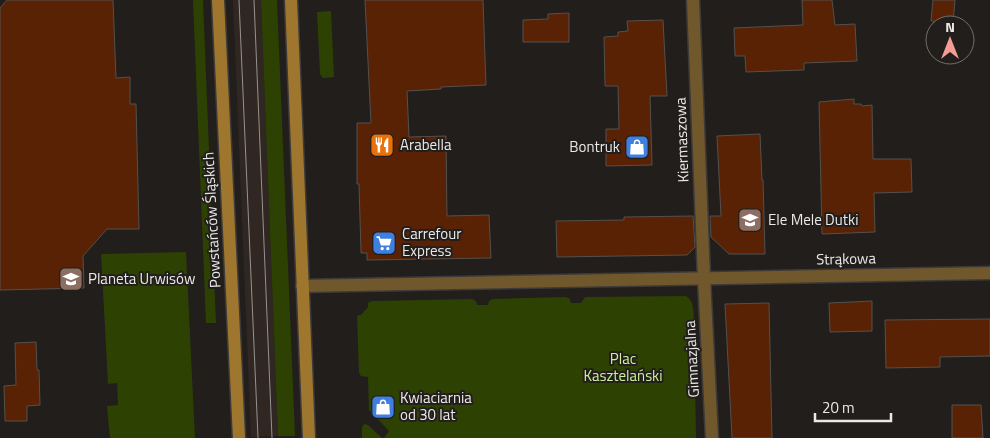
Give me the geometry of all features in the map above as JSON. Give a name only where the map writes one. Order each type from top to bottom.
[{"type":"main road","name":"Powstańców Śląskich","points":[[218,0],[239,438]]},
{"type":"main road","points":[[291,0],[309,438]]},
{"type":"street","name":"Kiermaszowa","points":[[693,0],[704,278]]},
{"type":"street","name":"Strąkowa","points":[[704,278],[990,273]]},
{"type":"street","points":[[302,286],[704,278]]},
{"type":"street","name":"Gimnazjalna","points":[[704,278],[712,438]]},
{"type":"shaded area","points":[[233,0],[261,0],[278,436],[251,437]]},
{"type":"green space","points":[[193,0],[203,0],[216,323],[206,323]]},
{"type":"green space","points":[[261,0],[277,0],[295,436],[278,436]]},
{"type":"green space","points":[[331,11],[334,77],[323,78],[320,74],[317,12]]},
{"type":"green space","points":[[186,252],[195,438],[110,438],[107,406],[118,405],[117,383],[108,384],[101,254]]},
{"type":"green space","name":"Plac Kasztelański","points":[[686,296],[692,303],[694,319],[696,438],[384,438],[389,431],[369,410],[368,377],[361,376],[359,373],[357,317],[368,307],[368,303],[372,301],[472,299],[476,301],[477,305],[488,305],[489,301],[493,299],[566,297],[570,299],[571,303],[581,303],[585,297]]},
{"type":"green space","points":[[364,424],[368,425],[382,438],[362,438],[362,427]]},
{"type":"building","points":[[7,0],[113,0],[116,78],[130,77],[130,104],[136,104],[139,229],[107,229],[83,256],[84,288],[0,290],[0,8]]},
{"type":"building","points":[[365,0],[483,0],[486,85],[407,91],[409,137],[446,136],[447,216],[489,215],[491,258],[367,260],[367,253],[361,253],[359,184],[357,184],[357,123],[371,123]]},
{"type":"building","points":[[802,0],[832,0],[835,25],[855,24],[857,61],[804,63],[804,70],[746,72],[745,56],[735,56],[734,28],[803,25]]},
{"type":"building","points":[[933,0],[955,0],[954,15],[932,15]]},
{"type":"building","points":[[569,13],[569,42],[523,42],[523,20],[548,19],[548,14]]},
{"type":"building","points":[[663,20],[667,96],[650,96],[652,165],[606,166],[606,129],[619,129],[618,86],[605,86],[604,37],[618,36],[618,32],[628,31],[627,21]]},
{"type":"building","points":[[854,99],[854,104],[861,104],[862,106],[872,105],[873,159],[911,159],[912,192],[874,193],[875,232],[822,234],[819,102]]},
{"type":"building","points":[[760,134],[765,254],[729,254],[711,237],[710,216],[721,216],[717,136]]},
{"type":"building","points":[[693,216],[695,247],[687,255],[557,257],[556,221],[624,220],[624,217]]},
{"type":"building","points":[[872,301],[872,331],[830,332],[829,303]]},
{"type":"building","points":[[769,303],[772,438],[732,438],[725,304]]},
{"type":"building","points":[[990,319],[990,356],[940,357],[940,367],[886,368],[885,320]]},
{"type":"building","points":[[36,342],[40,405],[27,406],[27,421],[5,421],[4,386],[16,385],[15,343]]},
{"type":"building","points":[[952,405],[981,405],[983,438],[952,438]]},
{"type":"tram line","points":[[239,0],[258,438]]},
{"type":"tram line","points":[[254,0],[272,438]]},
{"type":"place","name":"Arabella","points":[[382,145]]},
{"type":"place","name":"Bontruk","points":[[637,147]]},
{"type":"place","name":"Ele Mele Dutki","points":[[750,220]]},
{"type":"place","name":"Carrefour Express","points":[[384,243]]},
{"type":"place","name":"Planeta Urwisów","points":[[71,279]]},
{"type":"place","name":"Kwiaciarnia od 30 lat","points":[[383,407]]}]
